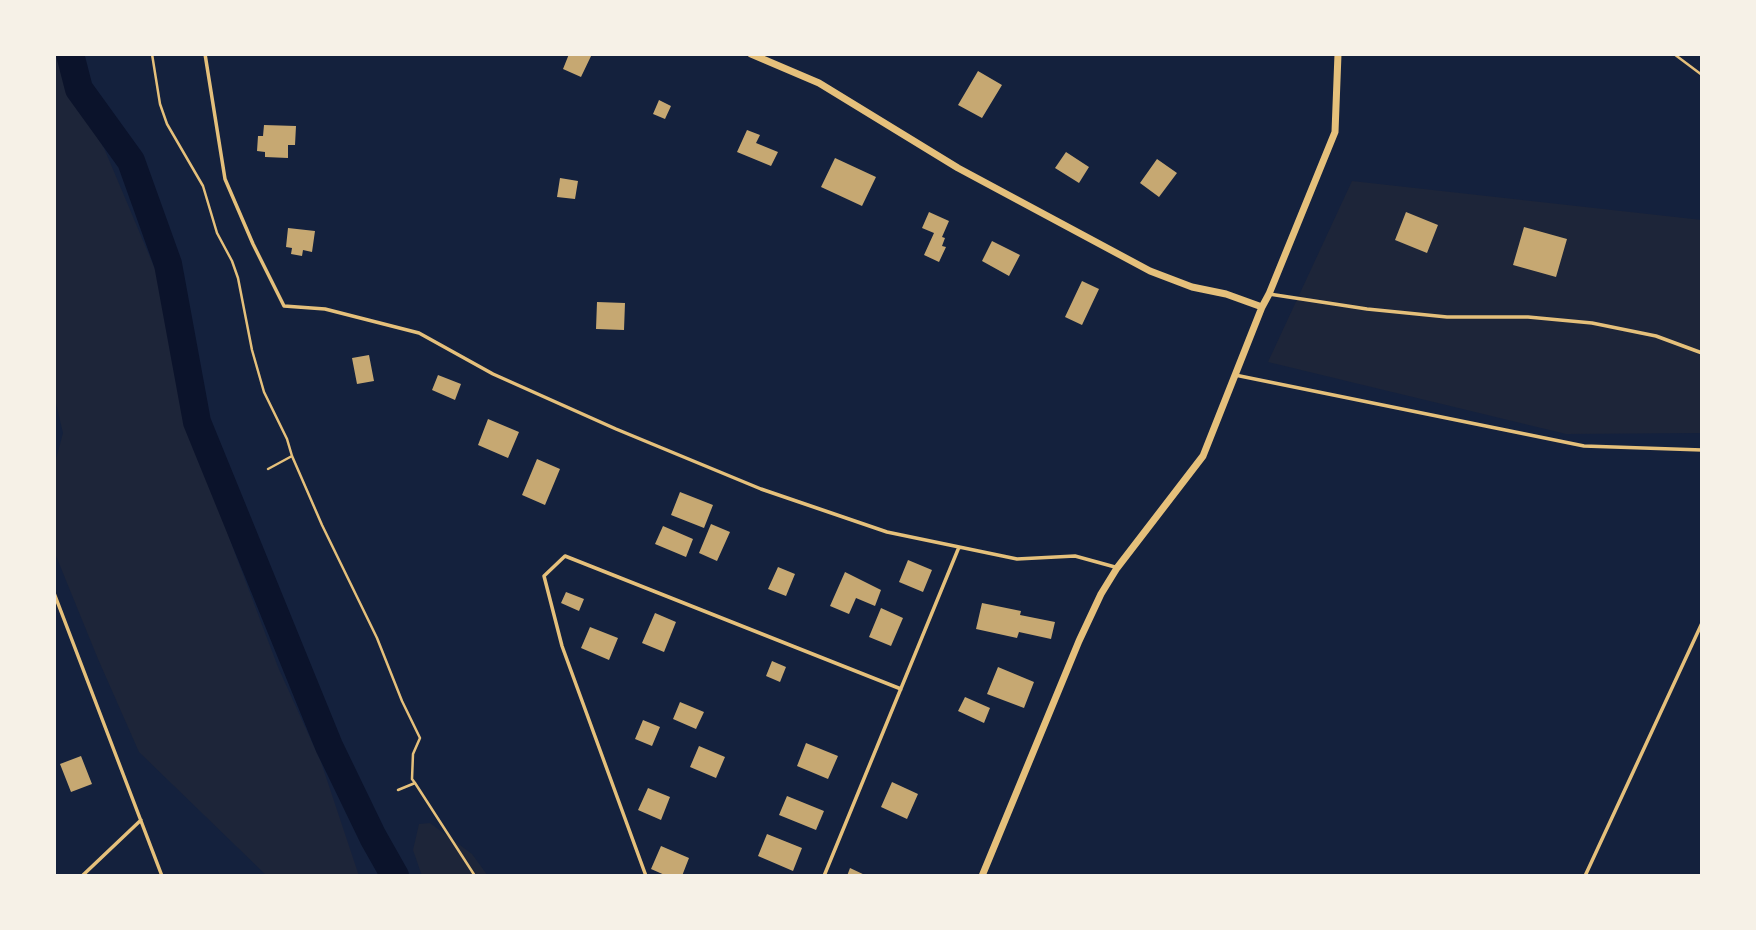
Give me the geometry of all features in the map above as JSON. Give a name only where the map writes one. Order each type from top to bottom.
[{"type":"street","points":[[751,54],[818,83],[958,168],[1150,271],[1192,287],[1226,294],[1262,307]]},
{"type":"street","points":[[982,876],[1101,594],[1117,568],[1203,456],[1335,132],[1338,54]]},
{"type":"lane","points":[[205,54],[225,179],[284,306],[325,309],[419,333],[493,374],[617,429],[761,489],[887,532],[1017,559],[1075,556],[1117,568]]},
{"type":"lane","points":[[1269,294],[1367,309],[1447,317],[1528,317],[1592,323],[1656,337],[1702,353]]},
{"type":"lane","points":[[1235,375],[1584,446],[1702,450]]},
{"type":"lane","points":[[824,876],[959,547]]},
{"type":"lane","points":[[646,876],[562,646],[544,576],[565,556],[901,689]]},
{"type":"lane","points":[[54,593],[162,876]]},
{"type":"lane","points":[[1585,876],[1702,623]]},
{"type":"lane","points":[[82,876],[141,820]]},
{"type":"path","points":[[152,54],[167,124],[203,186],[217,233],[238,278],[252,350],[264,392],[420,737],[413,754],[412,779],[475,876]]},
{"type":"path","points":[[1674,54],[1702,75]]},
{"type":"path","points":[[268,469],[292,456]]},
{"type":"path","points":[[398,790],[415,783]]},
{"type":"shaded area","points":[[54,54],[63,54],[78,106],[104,148],[163,288],[174,361],[230,540],[278,667],[321,762],[359,876],[267,876],[139,752],[54,551],[54,467],[63,433],[54,395]]},
{"type":"shaded area","points":[[1352,181],[1702,220],[1702,433],[1566,434],[1268,362]]},
{"type":"shaded area","points":[[430,823],[472,854],[488,876],[422,876],[413,850],[419,824]]},
{"type":"building","points":[[569,54],[592,54],[581,77],[563,69]]},
{"type":"building","points":[[978,71],[1002,85],[982,118],[958,105]]},
{"type":"building","points":[[659,100],[671,106],[665,119],[653,114]]},
{"type":"building","points":[[264,125],[296,126],[295,145],[288,145],[288,158],[265,157],[265,152],[257,151],[258,136],[263,136]]},
{"type":"building","points":[[747,130],[760,135],[756,143],[778,152],[771,166],[737,152]]},
{"type":"building","points":[[1066,152],[1089,167],[1079,183],[1055,168]]},
{"type":"building","points":[[835,158],[876,177],[862,206],[821,187]]},
{"type":"building","points":[[1157,159],[1177,173],[1159,197],[1140,183]]},
{"type":"building","points":[[560,178],[578,181],[575,199],[557,197]]},
{"type":"building","points":[[929,212],[949,221],[942,237],[945,238],[942,246],[946,247],[939,262],[924,255],[934,233],[922,228]]},
{"type":"building","points":[[1406,212],[1438,225],[1427,253],[1395,240]]},
{"type":"building","points":[[1524,227],[1567,239],[1556,277],[1513,265]]},
{"type":"building","points":[[288,228],[315,231],[312,252],[303,250],[302,256],[291,254],[292,248],[286,247]]},
{"type":"building","points":[[992,241],[1020,255],[1009,276],[982,261]]},
{"type":"building","points":[[1082,281],[1099,289],[1082,325],[1065,317]]},
{"type":"building","points":[[597,302],[625,303],[624,330],[596,329]]},
{"type":"building","points":[[369,355],[374,381],[357,384],[352,358]]},
{"type":"building","points":[[438,375],[461,384],[455,400],[432,390]]},
{"type":"building","points":[[488,419],[519,432],[508,458],[478,445]]},
{"type":"building","points":[[537,459],[560,469],[545,505],[522,495]]},
{"type":"building","points":[[680,492],[713,505],[704,528],[671,515]]},
{"type":"building","points":[[711,524],[730,532],[717,561],[699,553]]},
{"type":"building","points":[[663,526],[693,539],[686,557],[655,544]]},
{"type":"building","points":[[908,560],[932,570],[923,592],[899,582]]},
{"type":"building","points":[[778,567],[795,574],[786,596],[768,589]]},
{"type":"building","points":[[845,572],[881,590],[875,606],[856,598],[849,614],[830,606]]},
{"type":"building","points":[[566,592],[584,599],[579,611],[561,603]]},
{"type":"building","points":[[982,603],[1055,622],[1051,639],[1019,632],[1017,638],[976,629]]},
{"type":"building","points":[[881,608],[903,618],[891,646],[869,637]]},
{"type":"building","points":[[655,613],[676,622],[664,652],[642,643]]},
{"type":"building","points":[[590,627],[618,638],[609,660],[581,648]]},
{"type":"building","points":[[772,661],[786,667],[780,682],[766,676]]},
{"type":"building","points":[[998,667],[1034,682],[1024,708],[987,694]]},
{"type":"building","points":[[965,697],[990,708],[984,723],[958,711]]},
{"type":"building","points":[[680,702],[704,712],[696,729],[673,719]]},
{"type":"building","points":[[643,720],[660,727],[652,746],[635,739]]},
{"type":"building","points":[[806,743],[838,756],[828,779],[797,766]]},
{"type":"building","points":[[699,746],[725,757],[716,778],[690,767]]},
{"type":"building","points":[[81,756],[92,784],[71,792],[60,764]]},
{"type":"building","points":[[892,782],[918,794],[907,819],[881,807]]},
{"type":"building","points":[[648,788],[670,797],[661,820],[638,810]]},
{"type":"building","points":[[787,796],[824,811],[816,830],[779,815]]},
{"type":"building","points":[[767,834],[802,848],[793,871],[758,856]]},
{"type":"building","points":[[661,846],[689,858],[682,876],[667,876],[651,869]]},
{"type":"building","points":[[850,868],[867,876],[847,876]]},
{"type":"waterway","points":[[70,54],[79,89],[131,161],[168,264],[197,422],[329,746],[395,876]]}]
